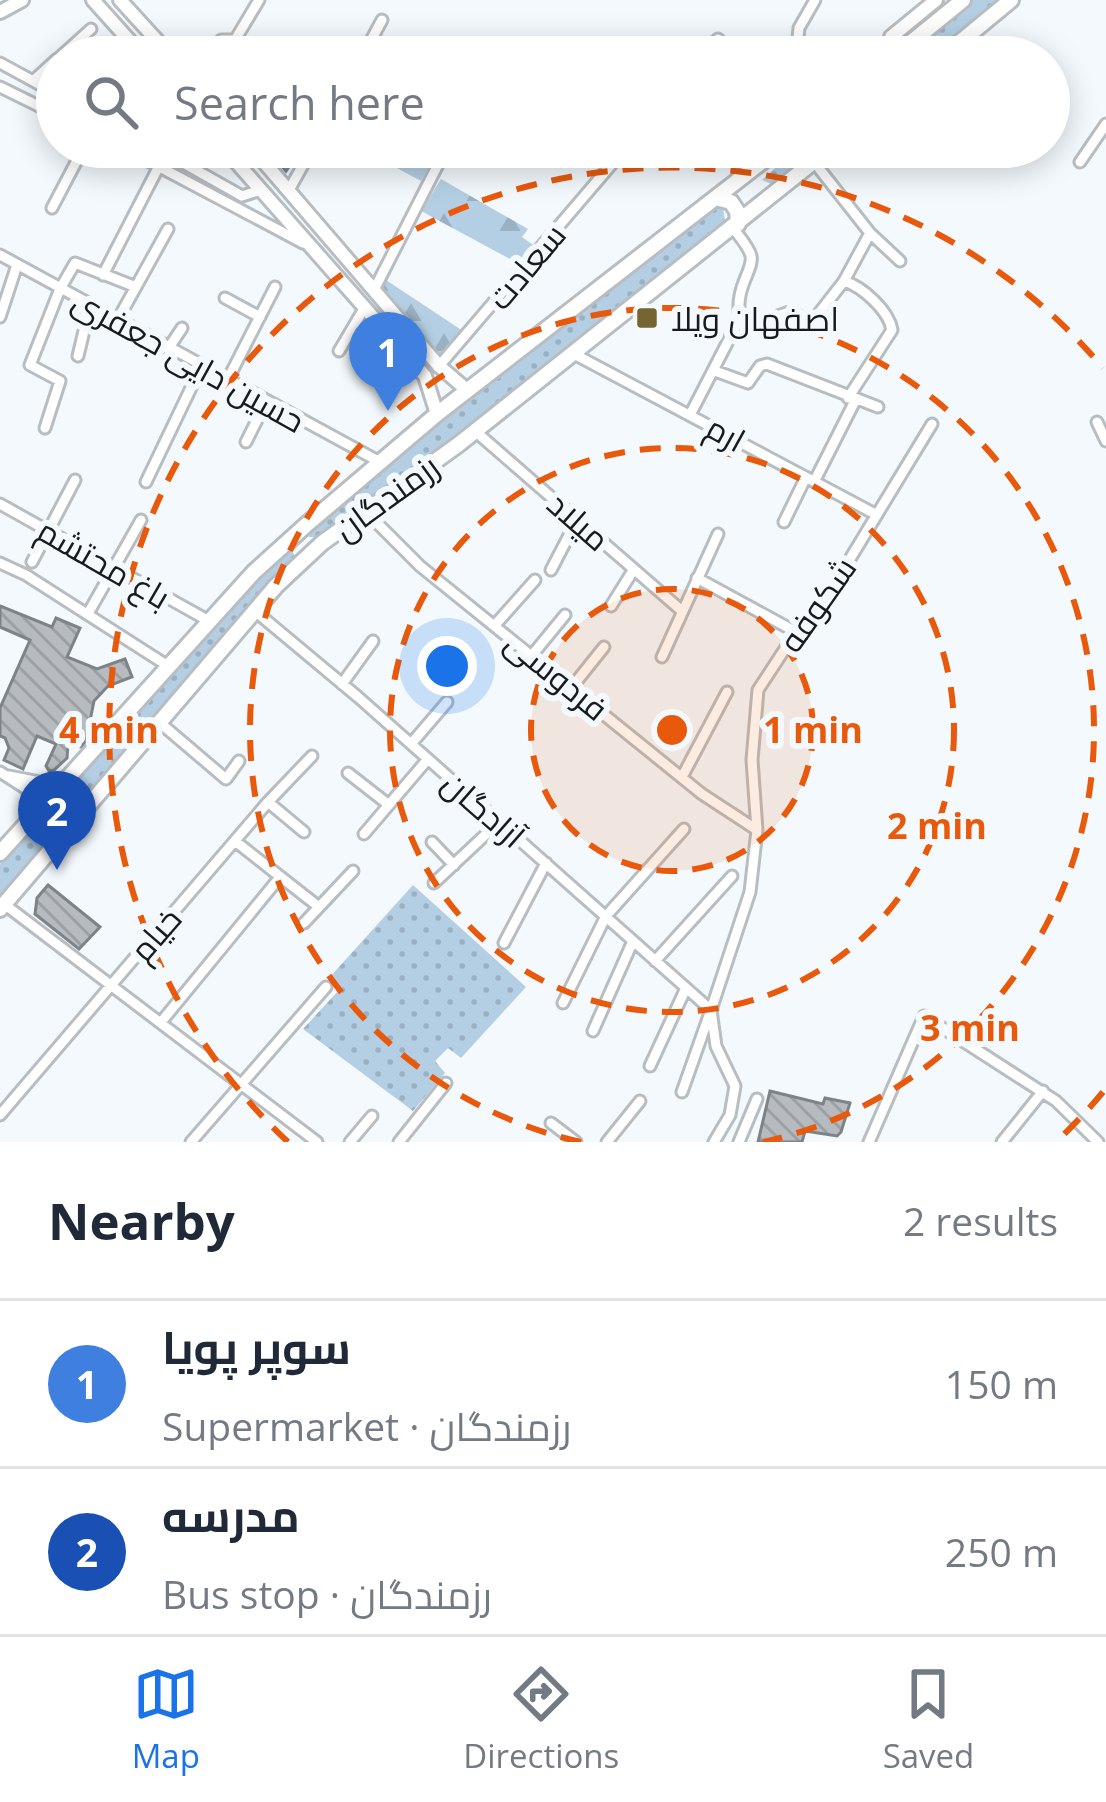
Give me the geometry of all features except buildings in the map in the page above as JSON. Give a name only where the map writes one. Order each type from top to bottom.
[{"type":"main road","points":[[918,36],[962,0]]},
{"type":"main road","points":[[967,36],[1011,0]]},
{"type":"main road","points":[[755,168],[752,180],[772,196]]},
{"type":"main road","name":"رزمندگان","points":[[0,853],[254,572],[437,414],[755,168]]},
{"type":"main road","name":"رزمندگان","points":[[2,906],[255,611],[322,543],[475,431],[807,168]]},
{"type":"main road","points":[[716,198],[731,202],[737,211],[736,226]]},
{"type":"street","points":[[0,12],[22,0]]},
{"type":"street","points":[[93,0],[124,36]]},
{"type":"street","points":[[120,0],[153,36]]},
{"type":"street","points":[[238,36],[259,0]]},
{"type":"street","points":[[798,36],[815,0]]},
{"type":"street","points":[[892,36],[936,0]]},
{"type":"street","points":[[373,36],[382,20]]},
{"type":"street","points":[[83,36],[91,29]]},
{"type":"street","points":[[0,63],[36,83]]},
{"type":"street","points":[[33,81],[36,78]]},
{"type":"street","points":[[0,87],[36,105]]},
{"type":"street","points":[[1080,162],[1106,124]]},
{"type":"street","points":[[52,208],[73,168]]},
{"type":"street","points":[[103,275],[158,168]]},
{"type":"street","points":[[163,168],[313,248]]},
{"type":"street","points":[[192,168],[242,196],[261,190]]},
{"type":"street","points":[[242,168],[425,376],[437,414]]},
{"type":"street","points":[[270,168],[440,366],[468,391]]},
{"type":"street","points":[[289,190],[301,168]]},
{"type":"street","points":[[374,290],[436,168]]},
{"type":"street","name":"سعادت","points":[[440,366],[608,168]]},
{"type":"street","points":[[819,168],[870,233],[900,261]]},
{"type":"street","points":[[691,413],[740,318],[739,289],[751,256],[736,226]]},
{"type":"street","points":[[117,321],[168,229]]},
{"type":"street","points":[[812,322],[844,281],[870,233]]},
{"type":"street","name":"حسین دایی جعفری","points":[[0,255],[380,462]]},
{"type":"street","points":[[45,428],[60,381],[31,365],[75,263],[136,287]]},
{"type":"street","points":[[0,317],[17,265]]},
{"type":"street","points":[[784,522],[893,326],[864,292],[844,281]]},
{"type":"street","points":[[227,381],[275,287]]},
{"type":"street","points":[[225,298],[260,316]]},
{"type":"street","points":[[78,356],[90,306]]},
{"type":"street","points":[[339,352],[365,307]]},
{"type":"street","points":[[740,318],[763,321],[789,312],[826,328]]},
{"type":"street","points":[[168,349],[182,328]]},
{"type":"street","name":"ارم","points":[[574,354],[877,515]]},
{"type":"street","points":[[715,370],[748,383],[767,364],[878,407]]},
{"type":"street","points":[[146,482],[201,367]]},
{"type":"street","points":[[246,442],[266,402]]},
{"type":"street","points":[[1097,422],[1106,441]]},
{"type":"street","name":"شکوفه","points":[[682,1092],[750,892],[757,830],[752,760],[758,690],[796,632],[826,600],[932,424]]},
{"type":"street","name":"میلاد","points":[[475,431],[682,611]]},
{"type":"street","points":[[32,562],[75,480]]},
{"type":"street","name":"باغ محتشم","points":[[0,504],[209,621]]},
{"type":"street","name":"فردوسی","points":[[365,511],[420,566],[682,777],[757,830]]},
{"type":"street","points":[[90,610],[141,520]]},
{"type":"street","points":[[550,570],[577,520]]},
{"type":"street","points":[[662,657],[718,534]]},
{"type":"street","points":[[0,563],[168,666]]},
{"type":"street","points":[[611,606],[634,569]]},
{"type":"street","points":[[697,578],[796,632]]},
{"type":"street","points":[[496,625],[536,580]]},
{"type":"street","name":"آزادگان","points":[[255,611],[711,1010]]},
{"type":"street","points":[[532,654],[565,615]]},
{"type":"street","points":[[342,684],[373,641]]},
{"type":"street","points":[[572,686],[604,647]]},
{"type":"street","points":[[682,777],[727,692]]},
{"type":"street","points":[[411,744],[447,702]]},
{"type":"street","points":[[159,722],[226,779],[239,761]]},
{"type":"street","name":"خیام","points":[[0,1114],[312,756]]},
{"type":"street","points":[[364,834],[428,759]]},
{"type":"street","points":[[348,773],[389,805]]},
{"type":"street","points":[[4,774],[40,782],[67,777]]},
{"type":"street","points":[[4,774],[45,801]]},
{"type":"street","points":[[268,802],[304,832]]},
{"type":"street","points":[[434,883],[499,822]]},
{"type":"street","points":[[563,1003],[606,916],[684,829]]},
{"type":"street","points":[[235,842],[319,907]]},
{"type":"street","points":[[432,842],[454,865]]},
{"type":"street","points":[[504,943],[546,863]]},
{"type":"street","points":[[304,923],[353,872]]},
{"type":"street","points":[[656,961],[732,876]]},
{"type":"street","points":[[162,1021],[280,877]]},
{"type":"street","points":[[2,906],[113,984],[317,1142]]},
{"type":"street","points":[[592,1031],[633,941]]},
{"type":"street","points":[[190,1142],[326,987]]},
{"type":"street","points":[[650,1066],[686,988]]},
{"type":"street","points":[[711,1010],[716,1046],[735,1087],[730,1114],[714,1142]]},
{"type":"street","points":[[869,1142],[924,1016],[1042,1091],[1098,1142]]},
{"type":"street","points":[[399,1142],[446,1083]]},
{"type":"street","points":[[1002,1142],[1042,1091]]},
{"type":"street","points":[[739,1142],[757,1099]]},
{"type":"street","points":[[607,1142],[640,1101]]},
{"type":"street","points":[[350,1142],[372,1116]]},
{"type":"street","points":[[551,1123],[576,1142]]},
{"type":"green space","points":[[973,0],[1000,0],[956,36],[929,36]]},
{"type":"green space","points":[[397,168],[428,168],[421,181]]},
{"type":"green space","points":[[775,168],[795,168],[774,185],[762,180]]},
{"type":"green space","points":[[441,179],[528,229],[522,237],[536,247],[521,265],[421,211]]},
{"type":"green space","points":[[717,208],[723,208],[725,220],[614,315],[378,495],[316,537],[309,537],[310,531],[422,436]]},
{"type":"green space","points":[[386,280],[463,331],[440,357],[381,289]]},
{"type":"green space","points":[[292,551],[295,556],[0,895],[0,864],[172,668],[253,582]]},
{"type":"green space","points":[[413,885],[526,987],[461,1058],[448,1048],[435,1061],[445,1073],[413,1111],[303,1029],[339,990],[329,978]]},
{"type":"place","name":"اصفهان ویلا","points":[[647,318]]},
{"type":"place","name":"سوپر پویا","points":[[388,411]]},
{"type":"place","name":"مدرسه","points":[[57,870]]}]
